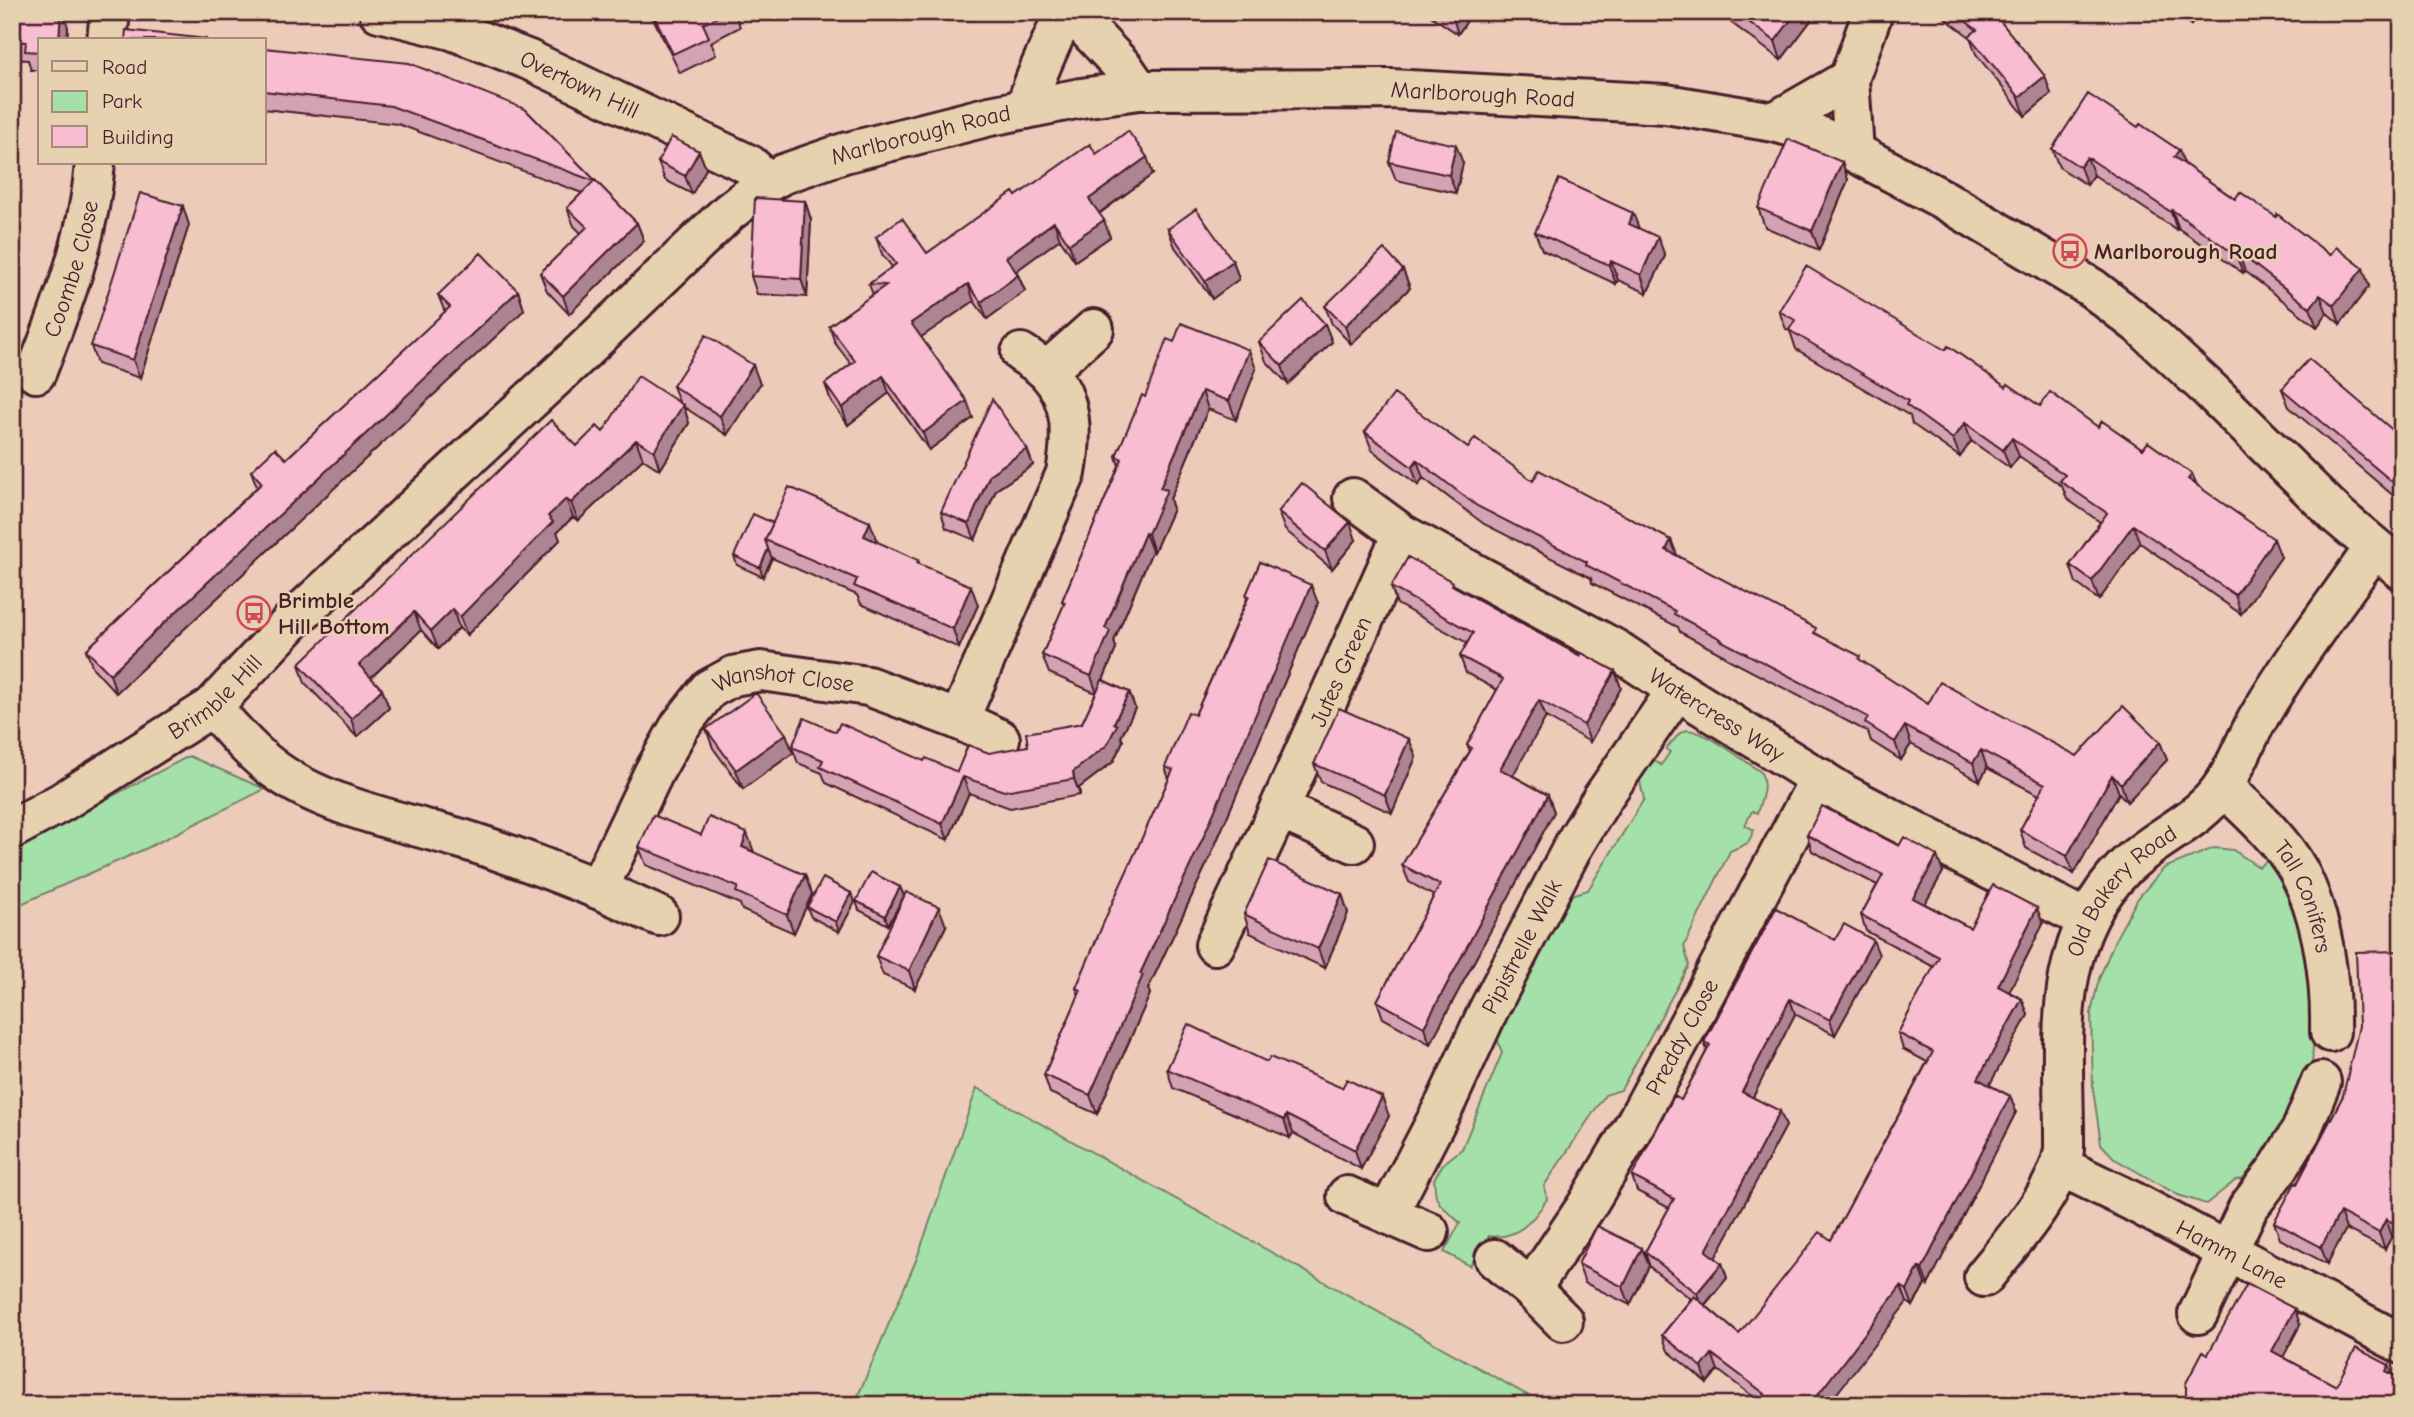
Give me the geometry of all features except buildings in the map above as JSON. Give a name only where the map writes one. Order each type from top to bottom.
[{"type":"street","points":[[107,38],[110,12]]},
{"type":"street","name":"Overtown Hill","points":[[379,12],[452,30],[529,60],[750,165],[768,182]]},
{"type":"street","points":[[1026,109],[1033,83],[1064,12]]},
{"type":"street","points":[[1071,12],[1124,68],[1139,90]]},
{"type":"street","points":[[1854,152],[1849,79],[1872,12]]},
{"type":"street","points":[[1774,122],[1849,79]]},
{"type":"street","name":"Marlborough Road","points":[[514,416],[729,212],[783,174],[844,153],[1026,109],[1139,90],[1391,89],[1666,104],[1774,122],[1810,132],[1946,201],[2068,272],[2118,307],[2388,559]]},
{"type":"street","name":"Coombe Close","points":[[36,373],[82,244],[95,164]]},
{"type":"street","points":[[959,719],[1066,473],[1070,449],[1069,414],[1062,389],[1034,362],[1094,329]]},
{"type":"street","name":"Brimble Hill","points":[[12,829],[62,802],[212,707],[296,617],[514,416]]},
{"type":"street","name":"Watercress Way","points":[[1353,498],[1402,534],[1617,650],[1844,794],[2087,920]]},
{"type":"street","name":"Jutes Green","points":[[1215,945],[1402,534]]},
{"type":"street","name":"Old Bakery Road","points":[[1984,1277],[2029,1219],[2062,1167],[2065,990],[2077,941],[2087,920],[2123,869],[2159,838],[2193,817],[2224,786],[2260,715],[2388,559]]},
{"type":"street","name":"Wanshot Close","points":[[598,889],[654,772],[680,726],[709,689],[733,676],[761,671],[868,686],[959,719],[1000,739]]},
{"type":"street","name":"Pipistrelle Walk","points":[[1388,1214],[1446,1102],[1488,1011],[1575,844],[1603,797],[1677,690]]},
{"type":"street","points":[[212,707],[254,754],[284,776],[317,792],[384,817],[464,839],[519,858],[659,916]]},
{"type":"street","name":"Preddy Close","points":[[1531,1289],[1587,1205],[1634,1125],[1820,778]]},
{"type":"street","name":"Tall Conifers","points":[[2224,786],[2280,845],[2298,871],[2312,906],[2329,977],[2330,1032]]},
{"type":"street","points":[[1279,809],[1354,843]]},
{"type":"street","points":[[2198,1314],[2248,1208],[2279,1167],[2301,1131],[2321,1082]]},
{"type":"street","name":"Hamm Lane","points":[[2062,1167],[2228,1251],[2402,1344]]},
{"type":"street","points":[[1347,1196],[1429,1232]]},
{"type":"street","points":[[1495,1259],[1563,1321]]},
{"type":"green space","points":[[1687,730],[1704,735],[1761,772],[1764,788],[1761,802],[1757,813],[1752,811],[1745,825],[1754,830],[1748,843],[1730,851],[1684,946],[1689,965],[1621,1090],[1605,1095],[1544,1186],[1547,1199],[1536,1215],[1516,1232],[1489,1236],[1470,1266],[1444,1252],[1460,1223],[1440,1204],[1436,1197],[1434,1179],[1443,1164],[1462,1149],[1502,1053],[1494,1029],[1568,896],[1588,890],[1644,799],[1639,777],[1652,759],[1661,765],[1670,752],[1666,749],[1680,733]]},
{"type":"green space","points":[[189,756],[265,789],[147,848],[12,908],[12,838],[20,844]]},
{"type":"green space","points":[[2214,848],[2233,850],[2259,867],[2269,859],[2304,927],[2315,1000],[2312,1068],[2274,1151],[2255,1177],[2236,1180],[2206,1204],[2178,1195],[2115,1159],[2101,1144],[2093,1089],[2091,1013],[2099,979],[2115,940],[2138,898],[2164,868]]},
{"type":"green space","points":[[977,1088],[1545,1405],[854,1405],[917,1258]]},
{"type":"place","name":"Marlborough Road","points":[[2070,251]]},
{"type":"place","name":"Brimble Hill Bottom","points":[[254,613]]}]
